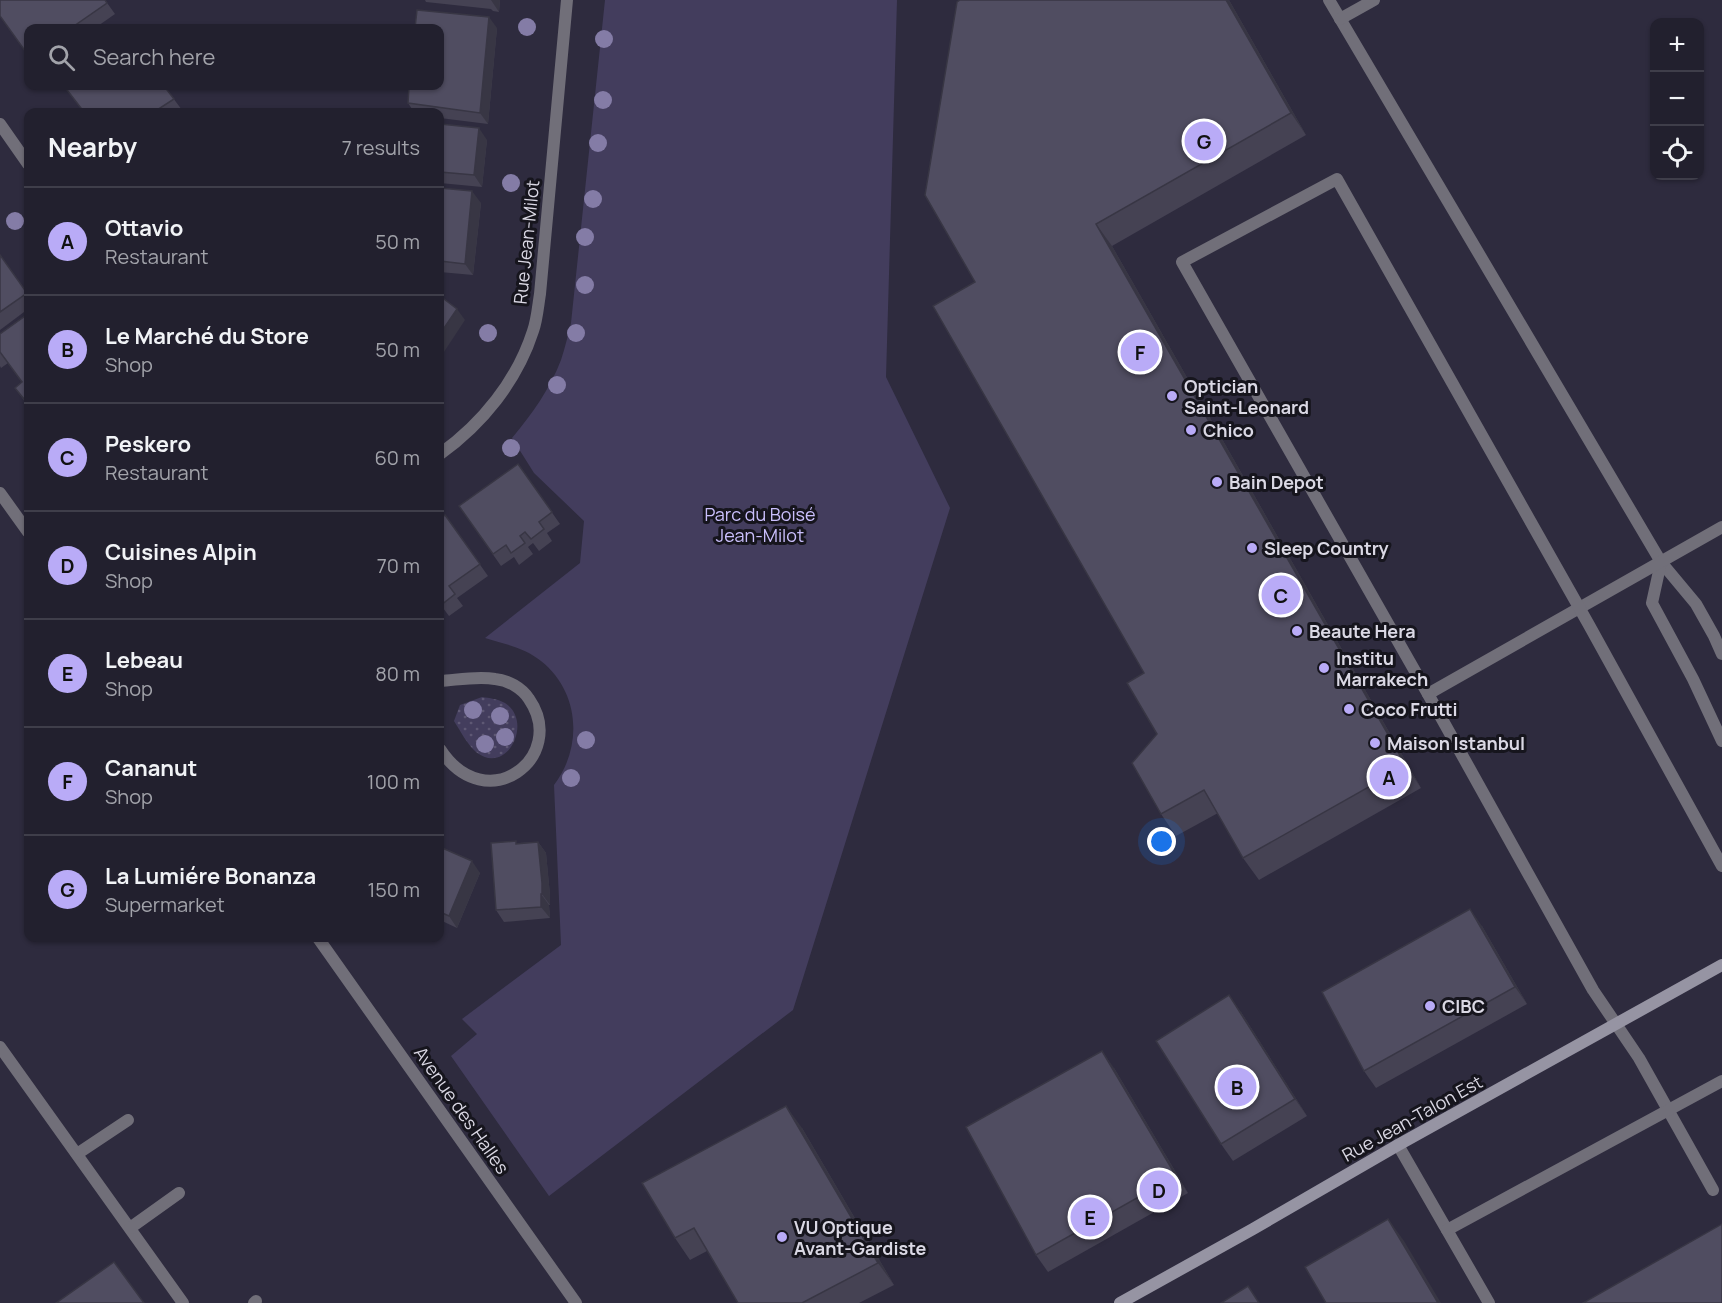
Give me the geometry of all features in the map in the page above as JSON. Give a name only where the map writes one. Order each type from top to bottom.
[{"type":"main road","name":"Rue Jean-Talon Est","points":[[1120,1303],[1722,965]]},
{"type":"street","name":"Rue Jean-Milot","points":[[444,451],[482,419],[501,394],[522,361],[534,329],[540,294],[567,0]]},
{"type":"street","points":[[1329,0],[1661,562],[1696,604],[1722,654]]},
{"type":"street","points":[[1340,19],[1374,0]]},
{"type":"street","points":[[0,124],[24,158]]},
{"type":"street","points":[[1713,1190],[1639,1058],[1593,990],[1428,694],[1182,262],[1337,179],[1580,608],[1722,866]]},
{"type":"street","points":[[0,493],[24,526]]},
{"type":"street","points":[[1428,694],[1722,527]]},
{"type":"street","points":[[1661,562],[1652,603],[1693,679],[1722,741]]},
{"type":"street","points":[[444,681],[495,679],[511,683],[525,693],[535,707],[540,723],[539,740],[533,756],[522,769],[508,777],[491,781],[474,779],[459,771],[444,755]]},
{"type":"street","name":"Avenue des Halles","points":[[321,942],[576,1303]]},
{"type":"street","points":[[0,1047],[183,1303]]},
{"type":"street","points":[[1447,1230],[1722,1081]]},
{"type":"street","points":[[77,1154],[128,1120]]},
{"type":"street","points":[[1398,1145],[1489,1303]]},
{"type":"street","points":[[130,1228],[179,1193]]},
{"type":"green space","name":"Parc du Boisé Jean-Milot","points":[[605,0],[897,0],[886,377],[950,508],[793,1010],[549,1196],[451,1056],[477,1034],[462,1019],[561,945],[554,785],[570,754],[573,720],[570,704],[564,688],[541,661],[522,650],[485,638],[580,563],[584,521],[534,473],[512,438],[552,381],[561,360],[571,323]]},
{"type":"green space","points":[[482,697],[505,703],[513,711],[517,722],[517,733],[513,744],[498,757],[487,758],[476,752],[454,721],[460,705]]},
{"type":"building","points":[[0,0],[105,0],[107,3],[77,24],[24,24],[24,49],[0,16]]},
{"type":"building","points":[[960,0],[1226,0],[1291,113],[1096,224],[1406,766],[1243,858],[1204,790],[1161,814],[1132,763],[1157,734],[1127,683],[1144,673],[933,306],[975,282],[925,195],[957,2]]},
{"type":"building","points":[[417,10],[489,17],[480,113],[408,103],[409,90],[444,90],[444,24],[415,24]]},
{"type":"building","points":[[67,90],[167,90],[174,99],[160,108],[81,108]]},
{"type":"building","points":[[444,124],[479,128],[474,175],[444,172]]},
{"type":"building","points":[[444,188],[472,191],[465,264],[444,261]]},
{"type":"building","points":[[0,255],[24,289],[24,295],[0,312]]},
{"type":"building","points":[[444,299],[457,309],[444,328]]},
{"type":"building","points":[[24,317],[24,399],[15,388],[22,382],[0,352],[0,334]]},
{"type":"building","points":[[518,464],[552,512],[539,522],[544,529],[531,539],[525,532],[520,536],[525,543],[511,553],[506,545],[493,554],[459,506]]},
{"type":"building","points":[[444,516],[480,564],[449,586],[455,594],[444,603]]},
{"type":"building","points":[[516,841],[516,844],[538,842],[542,883],[541,907],[496,910],[491,843]]},
{"type":"building","points":[[444,849],[472,861],[449,916],[444,914]]},
{"type":"building","name":"CIBC","points":[[1470,909],[1515,987],[1364,1071],[1322,992]]},
{"type":"building","points":[[1229,995],[1295,1099],[1221,1144],[1156,1041]]},
{"type":"building","points":[[1102,1051],[1176,1176],[1036,1255],[966,1127]]},
{"type":"building","points":[[786,1106],[878,1263],[802,1303],[738,1303],[694,1228],[675,1238],[642,1183]]},
{"type":"building","points":[[1388,1219],[1438,1303],[1326,1303],[1305,1267]]},
{"type":"building","points":[[1722,1224],[1722,1303],[1583,1303]]},
{"type":"building","points":[[114,1262],[144,1303],[56,1303]]},
{"type":"building","points":[[1248,1286],[1259,1303],[1221,1303]]},
{"type":"place","name":"La Lumiére Bonanza","points":[[1204,141]]},
{"type":"place","name":"Cananut","points":[[1140,352]]},
{"type":"place","name":"Optician Saint-Leonard","points":[[1172,396]]},
{"type":"place","name":"Chico","points":[[1191,430]]},
{"type":"place","name":"Bain Depot","points":[[1217,482]]},
{"type":"place","name":"Sleep Country","points":[[1252,548]]},
{"type":"place","name":"Peskero","points":[[1281,595]]},
{"type":"place","name":"Beaute Hera","points":[[1297,631]]},
{"type":"place","name":"Institu Marrakech","points":[[1324,668]]},
{"type":"place","name":"Coco Frutti","points":[[1349,709]]},
{"type":"place","name":"Maison Istanbul","points":[[1375,743]]},
{"type":"place","name":"Ottavio","points":[[1389,777]]},
{"type":"place","name":"CIBC","points":[[1430,1006]]},
{"type":"place","name":"Le Marché du Store","points":[[1237,1087]]},
{"type":"place","name":"Cuisines Alpin","points":[[1159,1190]]},
{"type":"place","name":"Lebeau","points":[[1090,1217]]},
{"type":"place","name":"VU Optique Avant-Gardiste","points":[[782,1237]]}]
